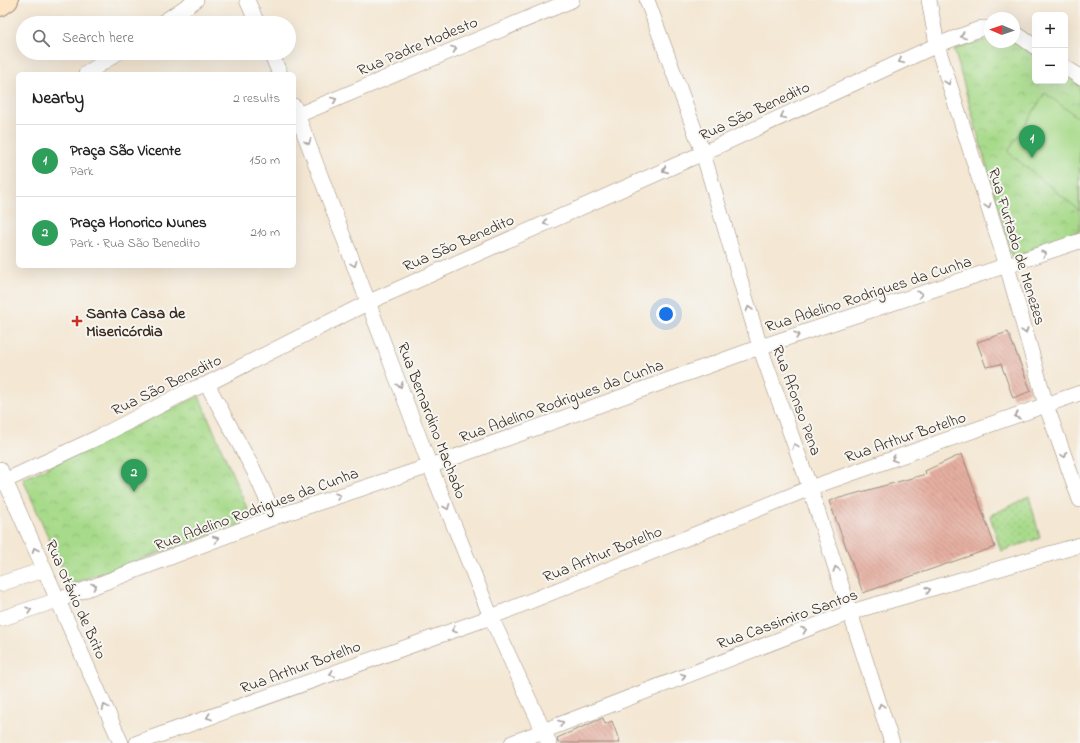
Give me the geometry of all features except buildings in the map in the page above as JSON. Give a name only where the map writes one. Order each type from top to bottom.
[{"type":"main road","points":[[0,5],[6,0]]},
{"type":"street","points":[[172,16],[196,0]]},
{"type":"street","points":[[247,0],[254,16]]},
{"type":"street","name":"Rua Padre Modesto","points":[[296,110],[572,0]]},
{"type":"street","name":"Rua Afonso Pena","points":[[647,0],[703,153],[760,347],[810,488],[892,743]]},
{"type":"street","name":"Rua Furtado de Menezes","points":[[929,0],[937,45],[1007,266],[1046,405],[1080,500]]},
{"type":"street","name":"Rua São Benedito","points":[[2,477],[100,437],[190,390],[207,384],[369,302],[703,153],[937,45],[984,28]]},
{"type":"street","points":[[1020,36],[1032,44]]},
{"type":"street","points":[[89,72],[107,60]]},
{"type":"street","points":[[274,60],[279,72]]},
{"type":"street","points":[[1068,69],[1080,77]]},
{"type":"street","name":"Rua Bernardino Machado","points":[[296,110],[430,466],[491,617],[546,736]]},
{"type":"street","name":"Rua Adelino Rodrigues da Cunha","points":[[0,619],[58,600],[275,517],[430,466],[760,347],[1080,241]]},
{"type":"street","points":[[207,384],[253,469],[275,517]]},
{"type":"street","name":"Rua Arthur Botelho","points":[[137,743],[491,617],[810,488],[1080,393]]},
{"type":"street","name":"Rua Otávio de Brito","points":[[2,477],[121,743]]},
{"type":"street","name":"Rua Cassimiro Santos","points":[[512,743],[546,736],[851,612],[1080,545]]},
{"type":"street","points":[[0,584],[44,570]]},
{"type":"green space","points":[[984,41],[984,48],[1020,48],[1020,44],[1032,53],[1032,84],[1068,84],[1068,77],[1080,85],[1080,231],[1012,258],[954,49]]},
{"type":"green space","points":[[1045,93],[1080,119],[1079,210],[1008,152]]},
{"type":"green space","points":[[199,396],[252,520],[69,585],[23,479]]},
{"type":"green space","points":[[1029,496],[1040,538],[1001,551],[990,516]]},
{"type":"place","name":"Praça São Vicente","points":[[1032,158]]},
{"type":"place","name":"Santa Casa de Misericórdia","points":[[77,321]]},
{"type":"place","name":"Praça Honorico Nunes","points":[[134,492]]}]
